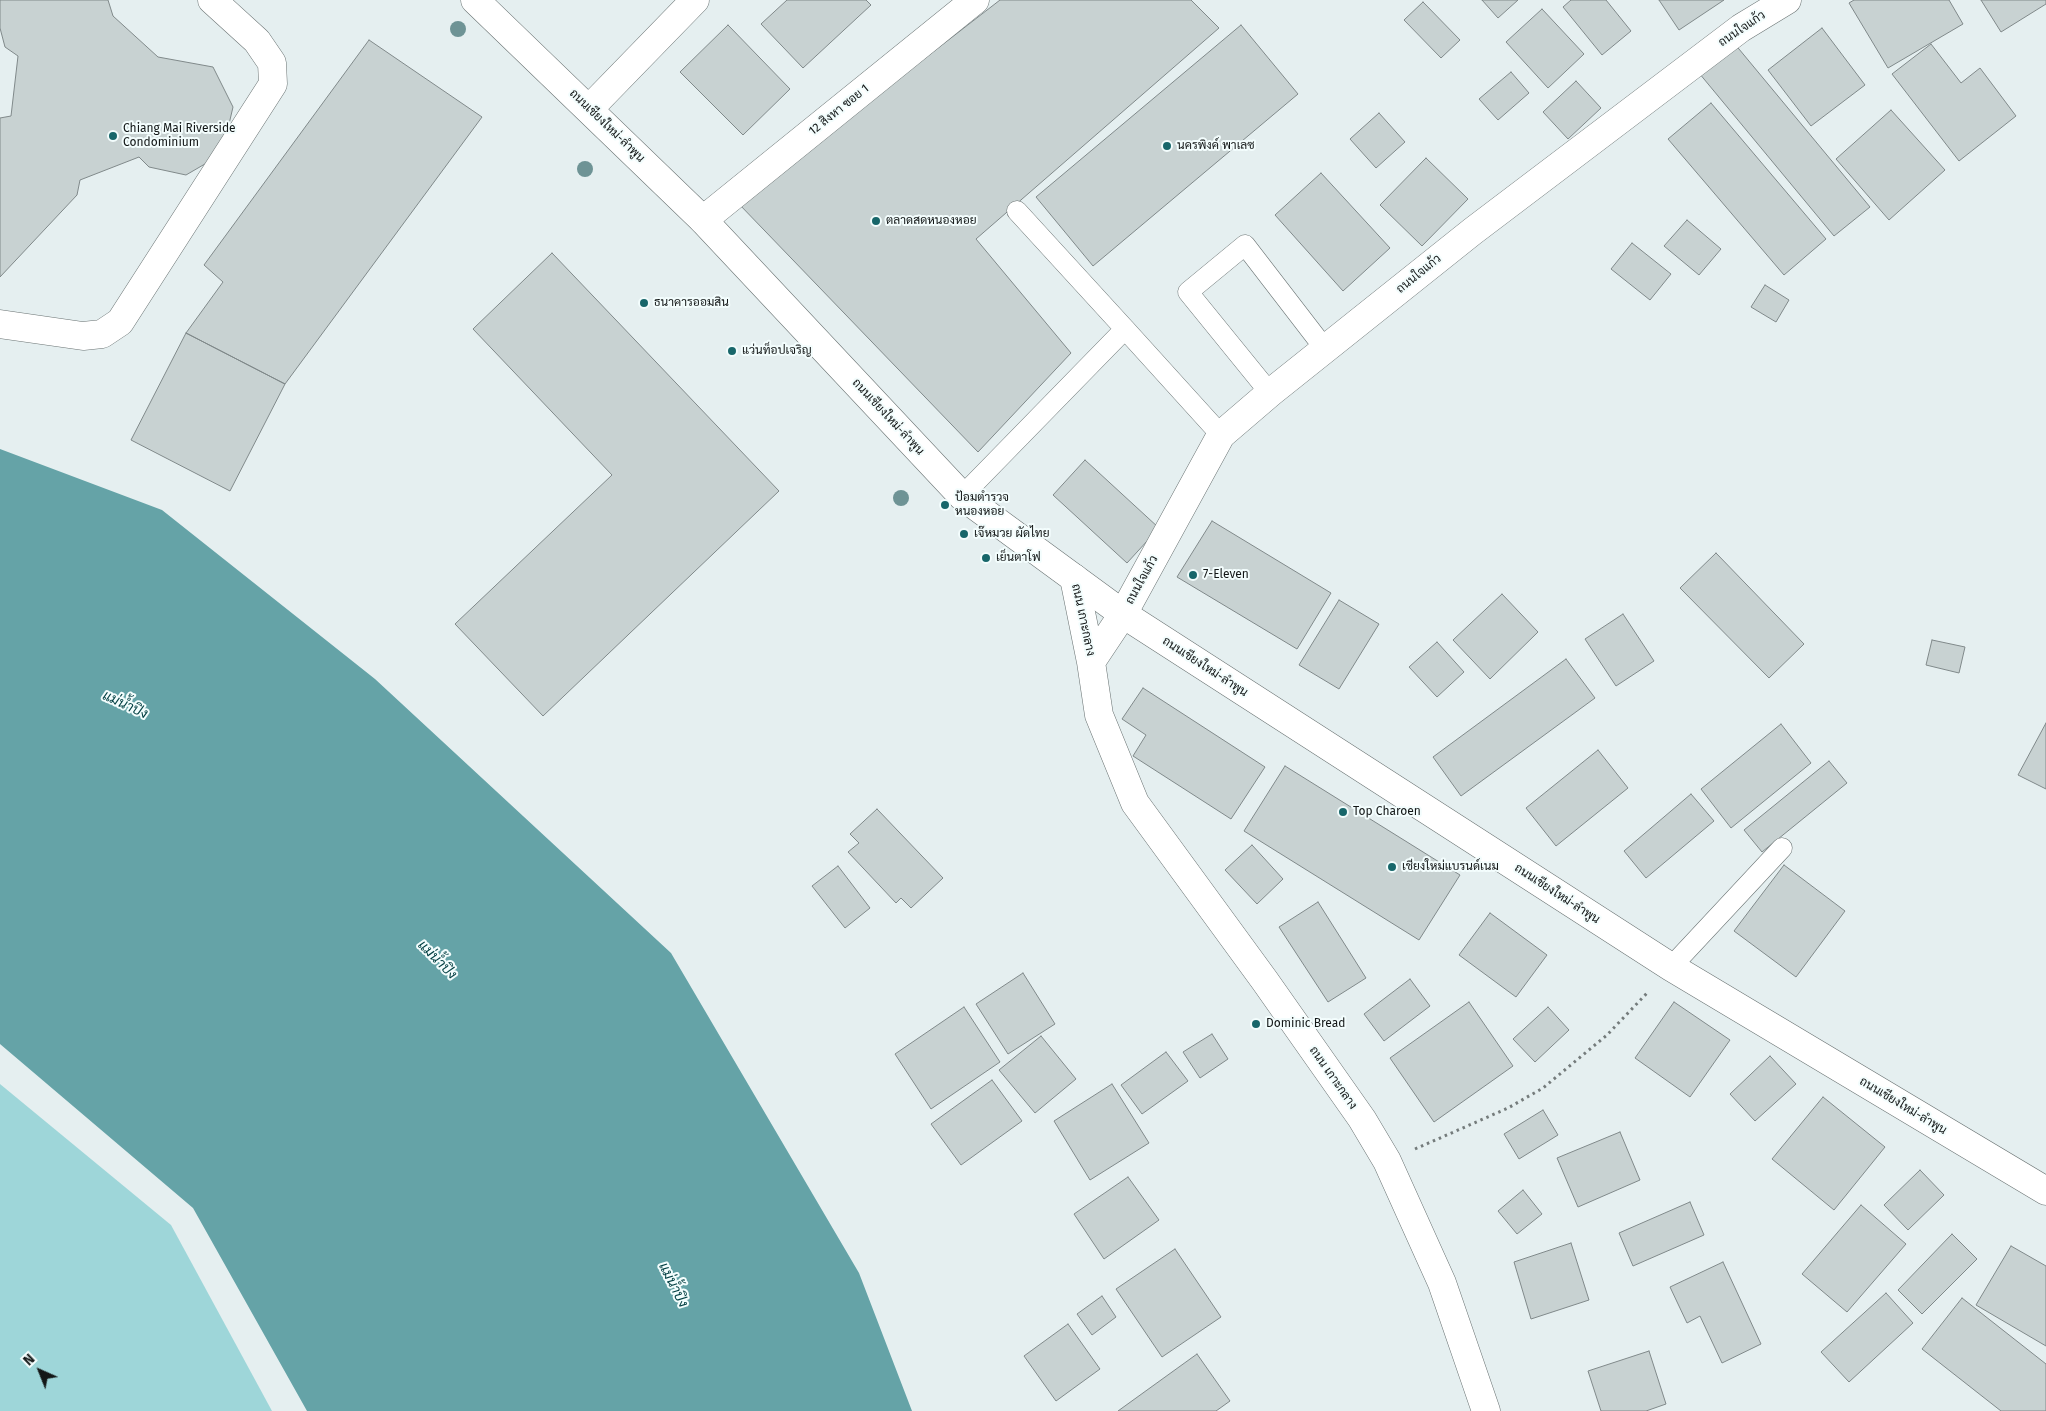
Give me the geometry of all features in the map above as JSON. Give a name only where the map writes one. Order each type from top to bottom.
[{"type":"street","points":[[0,324],[83,336],[102,334],[120,322],[273,84],[272,63],[257,41],[212,0]]},
{"type":"street","name":"ถนนเชียงใหม่-ลำพูน","points":[[475,0],[590,108],[703,220],[962,496],[1123,614],[1671,968],[2046,1191]]},
{"type":"street","points":[[590,108],[696,0]]},
{"type":"street","name":"12 สิงหา ซอย 1","points":[[703,220],[975,0]]},
{"type":"street","name":"ถนนใจแก้ว","points":[[1123,614],[1221,435],[1270,393],[1473,231],[1741,28],[1787,0]]},
{"type":"street","name":"ถนน เกาะกลาง","points":[[1074,578],[1091,662],[1099,715],[1135,803],[1266,981],[1362,1119],[1387,1161],[1442,1284],[1486,1411]]},
{"type":"street","name":"ถนน เกาะกลาง","points":[[1091,662],[1123,614]]},
{"type":"lane","points":[[1017,211],[1221,435]]},
{"type":"lane","points":[[1270,393],[1188,292],[1244,246],[1325,349]]},
{"type":"lane","points":[[962,496],[1125,329]]},
{"type":"lane","points":[[1671,968],[1782,848]]},
{"type":"path","points":[[1387,1161],[1508,1108],[1543,1088],[1607,1035],[1671,968]]},
{"type":"shaded area","points":[[0,1084],[171,1225],[272,1411],[0,1411]]},
{"type":"water","name":"แม่น้ำปิง","points":[[0,449],[162,510],[375,679],[671,953],[859,1273],[912,1411],[307,1411],[193,1208],[0,1044]]},
{"type":"building","name":"Chiang Mai Riverside Condominium","points":[[0,0],[108,0],[113,16],[158,57],[213,67],[233,107],[222,154],[186,175],[149,167],[139,157],[80,180],[77,195],[0,277],[0,118],[11,116],[18,56],[5,47],[0,28]]},
{"type":"building","points":[[787,0],[866,0],[871,5],[803,68],[761,24]]},
{"type":"building","name":"ตลาดสดหนองหอย","points":[[1000,0],[1191,0],[1219,28],[976,239],[1071,353],[978,452],[738,203]]},
{"type":"building","points":[[1482,0],[1518,0],[1498,18]]},
{"type":"building","points":[[1571,0],[1606,0],[1631,31],[1602,55],[1563,7]]},
{"type":"building","points":[[1659,0],[1724,0],[1679,30]]},
{"type":"building","points":[[1854,0],[1949,0],[1963,24],[1888,68],[1849,3]]},
{"type":"building","points":[[1981,0],[2046,0],[2046,4],[2001,32]]},
{"type":"building","points":[[1423,2],[1460,40],[1441,58],[1404,20]]},
{"type":"building","points":[[1542,9],[1584,54],[1548,88],[1506,42]]},
{"type":"building","points":[[728,25],[790,89],[743,135],[680,72]]},
{"type":"building","name":"นครพิงค์ พาเลซ","points":[[1241,25],[1298,94],[1093,266],[1036,197]]},
{"type":"building","points":[[1822,28],[1865,85],[1811,126],[1768,70]]},
{"type":"building","points":[[369,40],[482,117],[285,384],[186,333],[223,282],[204,265]]},
{"type":"building","points":[[1734,43],[1870,207],[1834,236],[1699,73]]},
{"type":"building","points":[[1931,44],[1961,83],[1980,68],[2016,116],[1959,161],[1892,74]]},
{"type":"building","points":[[1511,72],[1529,93],[1498,120],[1479,99]]},
{"type":"building","points":[[1576,81],[1601,108],[1568,139],[1543,112]]},
{"type":"building","points":[[1711,103],[1826,239],[1784,275],[1668,139]]},
{"type":"building","points":[[1891,110],[1945,170],[1889,220],[1836,159]]},
{"type":"building","points":[[1379,113],[1405,142],[1376,168],[1350,139]]},
{"type":"building","points":[[1426,158],[1468,199],[1422,246],[1380,205]]},
{"type":"building","points":[[1321,173],[1390,248],[1343,291],[1275,215]]},
{"type":"building","points":[[1687,220],[1721,249],[1699,275],[1664,246]]},
{"type":"building","points":[[1632,243],[1671,274],[1650,300],[1611,269]]},
{"type":"building","points":[[552,253],[779,491],[543,716],[455,624],[612,475],[473,329]]},
{"type":"building","points":[[1765,285],[1789,300],[1776,322],[1751,307]]},
{"type":"building","points":[[186,333],[285,384],[230,491],[131,440]]},
{"type":"building","points":[[1085,460],[1159,528],[1127,563],[1053,495]]},
{"type":"building","points":[[1212,521],[1331,593],[1297,649],[1177,577]]},
{"type":"building","points":[[1716,553],[1804,644],[1769,678],[1680,588]]},
{"type":"building","points":[[1502,594],[1538,632],[1490,679],[1453,640]]},
{"type":"building","points":[[1339,600],[1379,624],[1339,689],[1299,665]]},
{"type":"building","points":[[1623,614],[1654,661],[1616,686],[1585,639]]},
{"type":"building","points":[[1932,640],[1965,647],[1959,673],[1926,665]]},
{"type":"building","points":[[1437,642],[1464,672],[1437,697],[1409,667]]},
{"type":"building","points":[[1566,659],[1595,698],[1461,796],[1433,757]]},
{"type":"building","points":[[1143,688],[1265,767],[1231,819],[1133,756],[1146,735],[1122,719]]},
{"type":"building","points":[[2046,723],[2046,789],[2018,775]]},
{"type":"building","points":[[1781,724],[1811,763],[1731,828],[1701,789]]},
{"type":"building","points":[[1598,750],[1628,788],[1556,846],[1526,808]]},
{"type":"building","points":[[1829,761],[1847,783],[1762,852],[1744,830]]},
{"type":"building","points":[[1285,766],[1460,875],[1419,940],[1244,831]]},
{"type":"building","points":[[1691,794],[1714,821],[1646,878],[1624,851]]},
{"type":"building","points":[[877,809],[943,878],[911,908],[901,898],[896,903],[848,852],[859,843],[850,834]]},
{"type":"building","points":[[1252,845],[1283,879],[1257,904],[1225,870]]},
{"type":"building","points":[[1784,865],[1845,911],[1796,977],[1734,931]]},
{"type":"building","points":[[838,866],[870,908],[845,928],[812,886]]},
{"type":"building","points":[[1318,902],[1366,978],[1328,1002],[1279,927]]},
{"type":"building","points":[[1490,913],[1547,955],[1516,997],[1459,955]]},
{"type":"building","points":[[1023,973],[1055,1024],[1008,1054],[976,1004]]},
{"type":"building","points":[[1410,979],[1430,1006],[1384,1041],[1364,1014]]},
{"type":"building","points":[[1469,1002],[1513,1066],[1434,1122],[1390,1058]]},
{"type":"building","points":[[1674,1002],[1730,1040],[1690,1097],[1635,1058]]},
{"type":"building","points":[[964,1007],[1000,1062],[931,1109],[895,1054]]},
{"type":"building","points":[[1548,1007],[1569,1030],[1535,1062],[1513,1039]]},
{"type":"building","points":[[1212,1034],[1228,1059],[1200,1078],[1183,1052]]},
{"type":"building","points":[[1041,1036],[1076,1079],[1035,1113],[999,1070]]},
{"type":"building","points":[[1166,1052],[1188,1081],[1142,1114],[1121,1085]]},
{"type":"building","points":[[1770,1056],[1796,1084],[1755,1121],[1730,1094]]},
{"type":"building","points":[[992,1080],[1022,1121],[961,1165],[931,1124]]},
{"type":"building","points":[[1112,1084],[1149,1143],[1090,1180],[1054,1121]]},
{"type":"building","points":[[1823,1097],[1885,1147],[1834,1210],[1772,1159]]},
{"type":"building","points":[[1543,1110],[1558,1135],[1519,1159],[1504,1134]]},
{"type":"building","points":[[1620,1132],[1640,1180],[1578,1207],[1557,1158]]},
{"type":"building","points":[[1920,1170],[1944,1195],[1908,1230],[1884,1205]]},
{"type":"building","points":[[1128,1177],[1159,1220],[1104,1259],[1074,1214]]},
{"type":"building","points":[[1523,1190],[1542,1214],[1517,1234],[1498,1211]]},
{"type":"building","points":[[1690,1202],[1704,1235],[1633,1266],[1619,1233]]},
{"type":"building","points":[[1861,1205],[1906,1244],[1847,1312],[1802,1274]]},
{"type":"building","points":[[1952,1234],[1977,1259],[1922,1314],[1898,1290]]},
{"type":"building","points":[[1571,1243],[1589,1300],[1531,1319],[1514,1262]]},
{"type":"building","points":[[2011,1246],[2046,1266],[2046,1346],[1976,1305]]},
{"type":"building","points":[[1175,1249],[1221,1317],[1162,1357],[1116,1289]]},
{"type":"building","points":[[1723,1262],[1761,1344],[1722,1363],[1700,1316],[1687,1323],[1670,1287]]},
{"type":"building","points":[[1886,1293],[1913,1323],[1849,1382],[1821,1352]]},
{"type":"building","points":[[1102,1296],[1116,1317],[1092,1335],[1077,1314]]},
{"type":"building","points":[[1962,1298],[2046,1364],[2046,1411],[2001,1411],[1922,1349]]},
{"type":"building","points":[[1068,1324],[1100,1369],[1056,1401],[1024,1356]]},
{"type":"building","points":[[1649,1351],[1666,1404],[1646,1411],[1601,1411],[1588,1371]]},
{"type":"building","points":[[1197,1354],[1230,1401],[1216,1411],[1118,1411]]},
{"type":"place","name":"Chiang Mai Riverside Condominium","points":[[113,136]]},
{"type":"place","name":"นครพิงค์ พาเลซ","points":[[1167,146]]},
{"type":"place","name":"ตลาดสดหนองหอย","points":[[876,221]]},
{"type":"place","name":"ธนาคารออมสิน","points":[[644,303]]},
{"type":"place","name":"แว่นท็อปเจริญ","points":[[732,351]]},
{"type":"place","name":"ป้อมตำรวจ หนองหอย","points":[[945,505]]},
{"type":"place","name":"เจ๊หมวย ผัดไทย","points":[[964,534]]},
{"type":"place","name":"เย็นตาโฟ","points":[[986,558]]},
{"type":"place","name":"7-Eleven","points":[[1193,575]]},
{"type":"place","name":"Top Charoen","points":[[1343,812]]},
{"type":"place","name":"เชียงใหม่แบรนด์เนม","points":[[1392,867]]},
{"type":"place","name":"Dominic Bread","points":[[1256,1024]]}]
